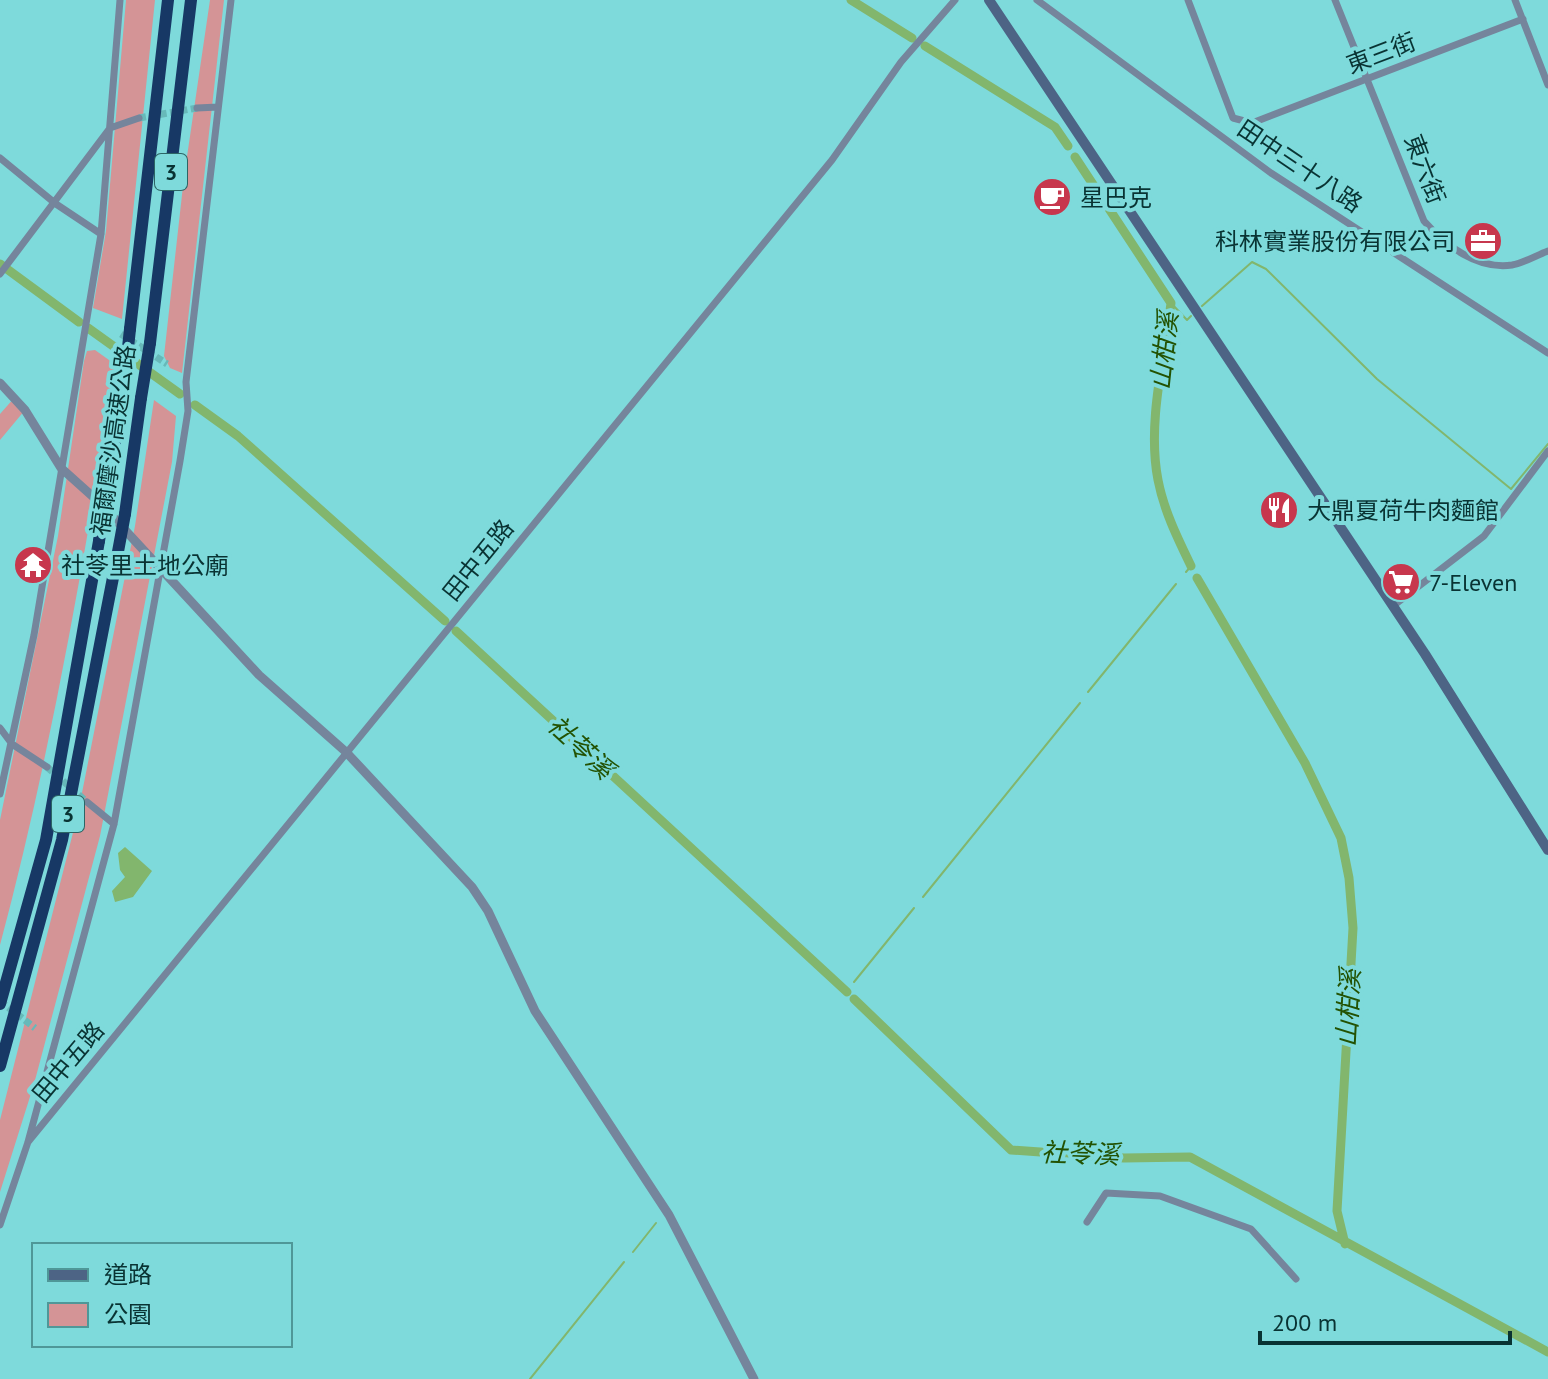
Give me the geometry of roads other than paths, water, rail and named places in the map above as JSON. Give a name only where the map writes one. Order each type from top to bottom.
[{"type":"highway","points":[[151,163],[160,0]]},
{"type":"highway","name":"福爾摩沙高速公路","points":[[0,1004],[46,840],[99,541],[124,385],[168,0]]},
{"type":"highway","name":"福爾摩沙高速公路","points":[[0,1066],[62,840],[125,514],[194,0]]},
{"type":"main road","points":[[989,0],[1393,606],[1548,850]]},
{"type":"street","points":[[0,794],[12,744],[101,234],[120,0]]},
{"type":"street","points":[[0,1225],[28,1142],[114,824],[162,573],[188,411],[186,382],[231,0]]},
{"type":"street","name":"田中五路","points":[[28,1142],[832,160],[901,62],[955,0]]},
{"type":"street","name":"田中三十八路","points":[[1037,0],[1271,173],[1548,353]]},
{"type":"street","name":"東三街","points":[[1188,0],[1233,118],[1252,123],[1523,19]]},
{"type":"street","name":"東六街","points":[[1335,0],[1424,221],[1445,245],[1483,262],[1512,265],[1548,251]]},
{"type":"street","points":[[1515,0],[1548,85]]},
{"type":"street","points":[[197,108],[218,107]]},
{"type":"street","points":[[0,274],[56,204],[110,128],[139,118]]},
{"type":"street","points":[[0,158],[56,204],[101,234]]},
{"type":"street","points":[[0,383],[25,410],[61,468],[100,503],[259,675],[346,752],[472,887],[488,911],[535,1011],[669,1215],[754,1379]]},
{"type":"street","points":[[1393,606],[1484,536],[1548,451]]},
{"type":"street","points":[[0,728],[12,744],[47,767]]},
{"type":"street","points":[[87,802],[114,824]]},
{"type":"street","points":[[1087,1222],[1106,1193],[1160,1196],[1251,1229],[1296,1279]]},
{"type":"waterway","name":"山柑溪","points":[[851,0],[912,38]]},
{"type":"waterway","name":"山柑溪","points":[[925,46],[1055,127],[1068,146]]},
{"type":"waterway","name":"山柑溪","points":[[1075,157],[1171,303],[1155,414],[1155,459],[1164,503],[1191,566]]},
{"type":"waterway","points":[[1202,306],[1252,262],[1266,269],[1377,379],[1511,489],[1548,444]]},
{"type":"waterway","name":"社苓溪","points":[[0,264],[79,322]]},
{"type":"waterway","points":[[1171,303],[1187,320],[1191,316]]},
{"type":"waterway","name":"社苓溪","points":[[88,328],[180,394]]},
{"type":"waterway","name":"社苓溪","points":[[195,405],[238,436],[445,621]]},
{"type":"waterway","name":"山柑溪","points":[[1186,572],[1191,566]]},
{"type":"waterway","name":"山柑溪","points":[[1197,578],[1305,763],[1341,838],[1349,878],[1353,928],[1337,1211],[1345,1244]]},
{"type":"waterway","points":[[1088,692],[1176,584]]},
{"type":"waterway","name":"社苓溪","points":[[456,631],[847,992]]},
{"type":"waterway","points":[[923,897],[1080,703]]},
{"type":"waterway","points":[[854,982],[914,908]]},
{"type":"waterway","name":"社苓溪","points":[[854,999],[1011,1150],[1124,1158],[1190,1157],[1548,1352]]},
{"type":"waterway","points":[[633,1252],[656,1223]]},
{"type":"waterway","points":[[530,1379],[624,1262]]},
{"type":"tunnel","points":[[139,118],[197,108]]},
{"type":"tunnel","points":[[121,334],[167,364]]},
{"type":"tunnel","points":[[47,767],[87,802]]},
{"type":"tunnel","points":[[0,1001],[35,1028]]},
{"type":"place","name":"星巴克","points":[[1052,197]]},
{"type":"place","name":"科林實業股份有限公司","points":[[1483,241]]},
{"type":"place","name":"大鼎夏荷牛肉麵館","points":[[1279,510]]},
{"type":"place","name":"社苓里土地公廟","points":[[33,565]]},
{"type":"place","name":"7-Eleven","points":[[1401,582]]}]
